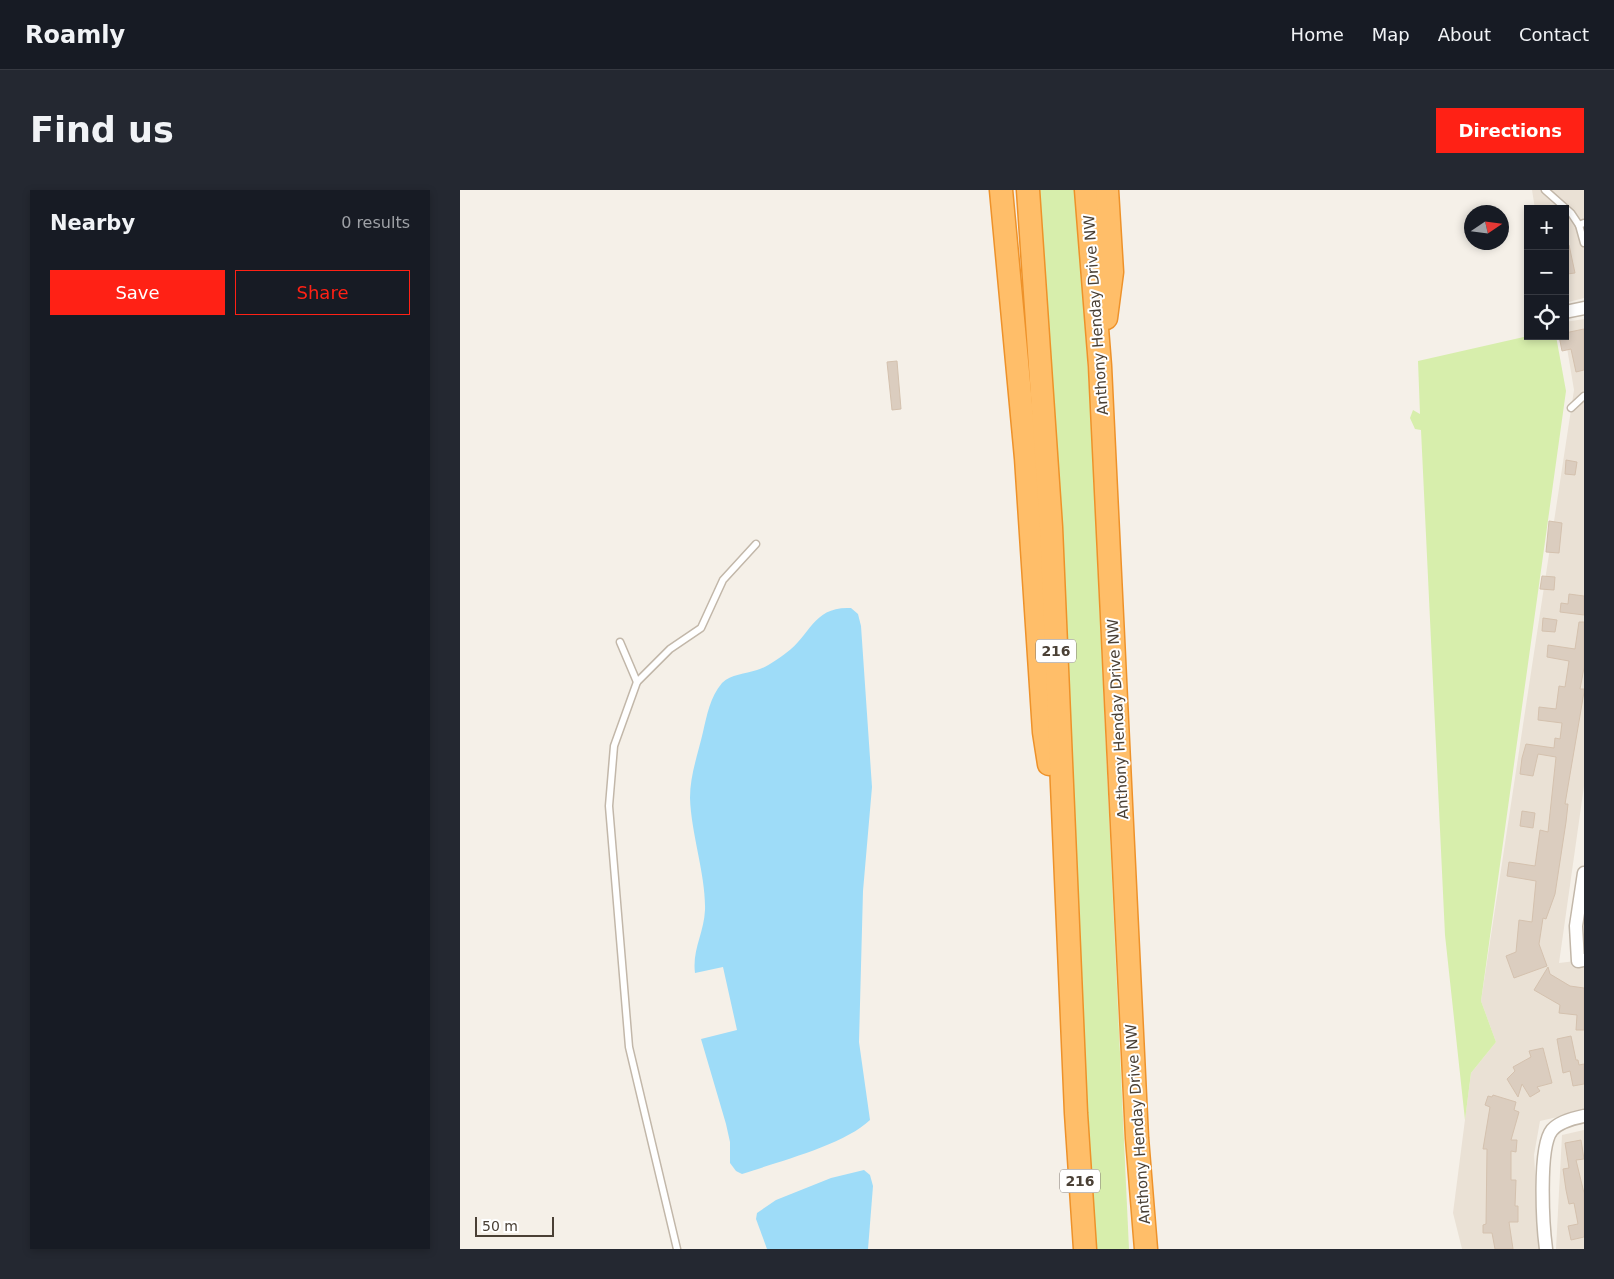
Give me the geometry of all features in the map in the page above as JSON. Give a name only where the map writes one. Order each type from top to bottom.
[{"type":"highway","points":[[1001,190],[1026,458],[1044,732],[1065,854]]},
{"type":"highway","name":"216","points":[[1028,190],[1048,489],[1077,1123],[1085,1249]]},
{"type":"highway","name":"Anthony Henday Drive NW","points":[[1086,190],[1100,366],[1137,1138],[1146,1249]]},
{"type":"highway","points":[[1100,366],[1112,272],[1107,190]]},
{"type":"street","points":[[1569,311],[1584,308]]},
{"type":"street","points":[[1581,960],[1576,926],[1584,873]]},
{"type":"street","points":[[1546,1249],[1542,1201],[1546,1144],[1552,1130],[1568,1121],[1584,1116]]},
{"type":"lane","points":[[1544,190],[1571,212],[1582,224],[1584,243]]},
{"type":"lane","points":[[1571,408],[1584,396]]},
{"type":"lane","points":[[677,1249],[629,1047],[609,806],[614,746],[637,682],[670,649],[701,628],[723,580],[756,544]]},
{"type":"lane","points":[[620,642],[637,682]]},
{"type":"shaded area","points":[[1532,190],[1584,190],[1584,298],[1569,302],[1569,205],[1534,205]]},
{"type":"shaded area","points":[[1584,319],[1584,786],[1559,963],[1584,960],[1584,1111],[1540,1121],[1534,1155],[1540,1249],[1462,1249],[1453,1213],[1471,1073],[1496,1042],[1481,1001],[1574,390],[1566,340],[1569,340],[1569,321]]},
{"type":"shaded area","points":[[1584,1130],[1584,1249],[1556,1249],[1562,1135]]},
{"type":"green space","points":[[1036,190],[1075,190],[1077,206],[1090,402],[1129,1249],[1097,1249],[1082,1095]]},
{"type":"green space","points":[[1524,337],[1524,340],[1557,340],[1566,391],[1481,1001],[1496,1042],[1471,1073],[1465,1120],[1445,935],[1421,430],[1415,429],[1410,418],[1413,410],[1420,414],[1418,361]]},
{"type":"water","points":[[851,608],[858,614],[861,626],[872,787],[863,891],[859,1042],[870,1120],[858,1129],[827,1145],[742,1174],[736,1171],[730,1163],[730,1142],[726,1124],[701,1039],[737,1030],[723,967],[695,973],[695,957],[703,926],[705,897],[691,811],[690,789],[693,773],[709,706],[722,683],[738,675],[761,669],[776,660],[794,646],[820,617],[828,612]]},
{"type":"water","points":[[864,1170],[870,1175],[873,1186],[868,1249],[767,1249],[756,1219],[757,1213],[776,1200],[831,1178]]},
{"type":"building","points":[[1569,245],[1575,273],[1569,274]]},
{"type":"building","points":[[1584,329],[1584,370],[1576,372],[1571,349],[1562,351],[1560,340],[1569,340],[1569,332]]},
{"type":"building","points":[[897,361],[901,409],[892,410],[887,362]]},
{"type":"building","points":[[1566,460],[1577,462],[1575,475],[1565,474]]},
{"type":"building","points":[[1549,521],[1562,523],[1559,553],[1546,552]]},
{"type":"building","points":[[1542,576],[1555,577],[1554,590],[1540,589]]},
{"type":"building","points":[[1569,594],[1584,596],[1584,615],[1560,612],[1561,603],[1568,604]]},
{"type":"building","points":[[1543,618],[1557,620],[1555,632],[1542,631]]},
{"type":"building","points":[[1579,622],[1584,622],[1584,668],[1580,689],[1584,689],[1584,692],[1565,804],[1568,804],[1555,894],[1546,919],[1543,918],[1539,944],[1547,966],[1514,978],[1506,956],[1516,952],[1519,920],[1532,922],[1536,881],[1507,876],[1509,862],[1535,866],[1540,830],[1548,832],[1556,757],[1538,754],[1533,776],[1520,774],[1522,758],[1526,744],[1554,748],[1555,738],[1560,739],[1562,723],[1538,720],[1539,707],[1556,709],[1559,686],[1565,687],[1569,661],[1547,657],[1548,645],[1575,649]]},
{"type":"building","points":[[1522,811],[1535,813],[1533,828],[1520,826]]},
{"type":"building","points":[[1548,967],[1550,974],[1570,986],[1584,988],[1584,1030],[1576,1030],[1577,1015],[1559,1013],[1560,1005],[1534,990]]},
{"type":"building","points":[[1571,1036],[1576,1060],[1578,1060],[1579,1065],[1584,1064],[1584,1084],[1573,1086],[1570,1071],[1563,1073],[1557,1039]]},
{"type":"building","points":[[1543,1048],[1552,1083],[1537,1087],[1540,1091],[1530,1097],[1522,1084],[1518,1097],[1507,1079],[1515,1071],[1513,1067],[1531,1057],[1529,1051]]},
{"type":"building","points":[[1493,1095],[1516,1102],[1514,1110],[1519,1112],[1511,1140],[1517,1140],[1516,1152],[1511,1151],[1511,1180],[1516,1180],[1515,1206],[1518,1206],[1518,1222],[1509,1222],[1513,1249],[1495,1249],[1492,1233],[1483,1233],[1483,1225],[1486,1224],[1487,1149],[1483,1149],[1490,1107],[1485,1105],[1488,1096],[1492,1097]]},
{"type":"building","points":[[1581,1140],[1584,1159],[1576,1160],[1584,1193],[1584,1237],[1571,1240],[1568,1226],[1578,1224],[1574,1203],[1569,1204],[1566,1190],[1563,1169],[1569,1168],[1565,1143]]}]
